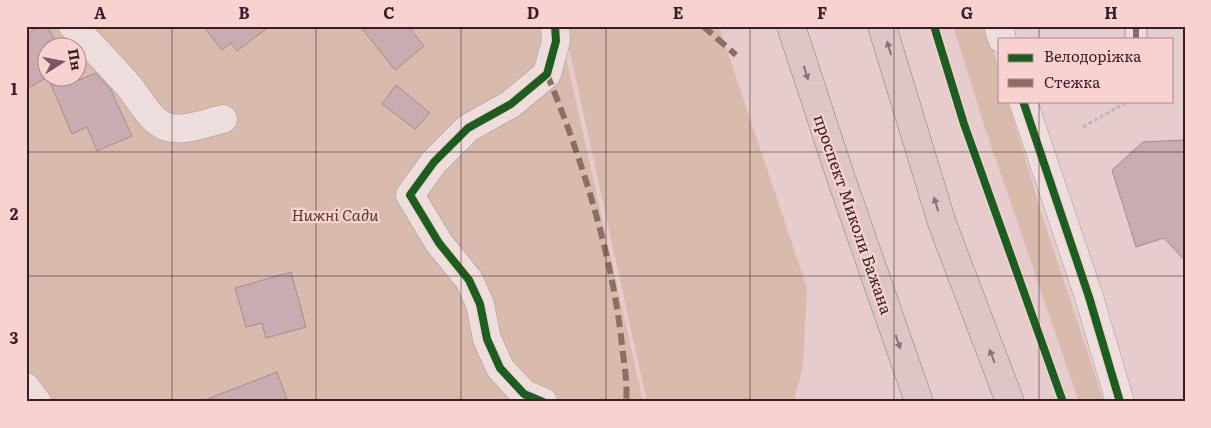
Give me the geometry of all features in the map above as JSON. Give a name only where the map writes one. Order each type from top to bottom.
[{"type":"highway","name":"проспект Миколи Бажана","points":[[791,26],[840,175],[919,402]]},
{"type":"highway","points":[[882,26],[942,223],[1010,402]]},
{"type":"street","points":[[73,26],[130,87],[154,119],[164,126],[177,129],[223,119]]},
{"type":"street","points":[[543,402],[524,394],[500,368],[487,339],[480,304],[469,280],[439,243],[410,195],[434,162],[468,128],[511,104],[547,74],[556,40],[555,26]]},
{"type":"street","points":[[998,26],[1002,38]]},
{"type":"street","points":[[1023,102],[1089,297],[1120,402]]},
{"type":"street","points":[[26,387],[37,402]]},
{"type":"path","points":[[934,26],[964,124],[1063,402]]},
{"type":"path","points":[[1083,127],[1127,102]]},
{"type":"green space","name":"Нижні Сади","points":[[26,26],[559,26],[643,402],[26,402]]},
{"type":"green space","points":[[564,26],[719,26],[807,288],[803,366],[794,402],[647,402]]},
{"type":"green space","points":[[953,26],[986,26],[998,65],[998,102],[1008,102],[1045,225],[1104,402],[1079,402],[987,134]]},
{"type":"building","points":[[40,26],[47,26],[54,38],[38,38],[38,82],[26,89],[26,35]]},
{"type":"building","points":[[203,26],[270,26],[237,51],[231,43],[222,50]]},
{"type":"building","points":[[360,26],[408,26],[424,46],[395,70]]},
{"type":"building","points":[[96,73],[111,90],[132,136],[97,151],[87,127],[72,134],[52,88],[88,88],[88,76]]},
{"type":"building","points":[[396,85],[430,113],[415,129],[382,104]]},
{"type":"building","points":[[1185,140],[1185,261],[1164,238],[1136,247],[1112,170],[1143,142]]},
{"type":"building","points":[[291,272],[306,327],[266,338],[262,323],[246,327],[235,288]]},
{"type":"building","points":[[277,372],[288,402],[205,402],[205,400]]},
{"type":"marked path","points":[[703,26],[736,55]]},
{"type":"marked path","points":[[1136,26],[1136,38]]},
{"type":"marked path","points":[[547,74],[572,139],[603,241],[617,310],[626,373],[626,402]]},
{"type":"cycle path","points":[[543,402],[524,394],[500,368],[487,339],[480,304],[469,280],[439,243],[410,195],[434,162],[468,128],[511,104],[547,74],[556,41],[555,26]]},
{"type":"cycle path","points":[[934,26],[964,124],[1063,402]]},
{"type":"cycle path","points":[[1023,102],[1089,297],[1120,402]]}]
